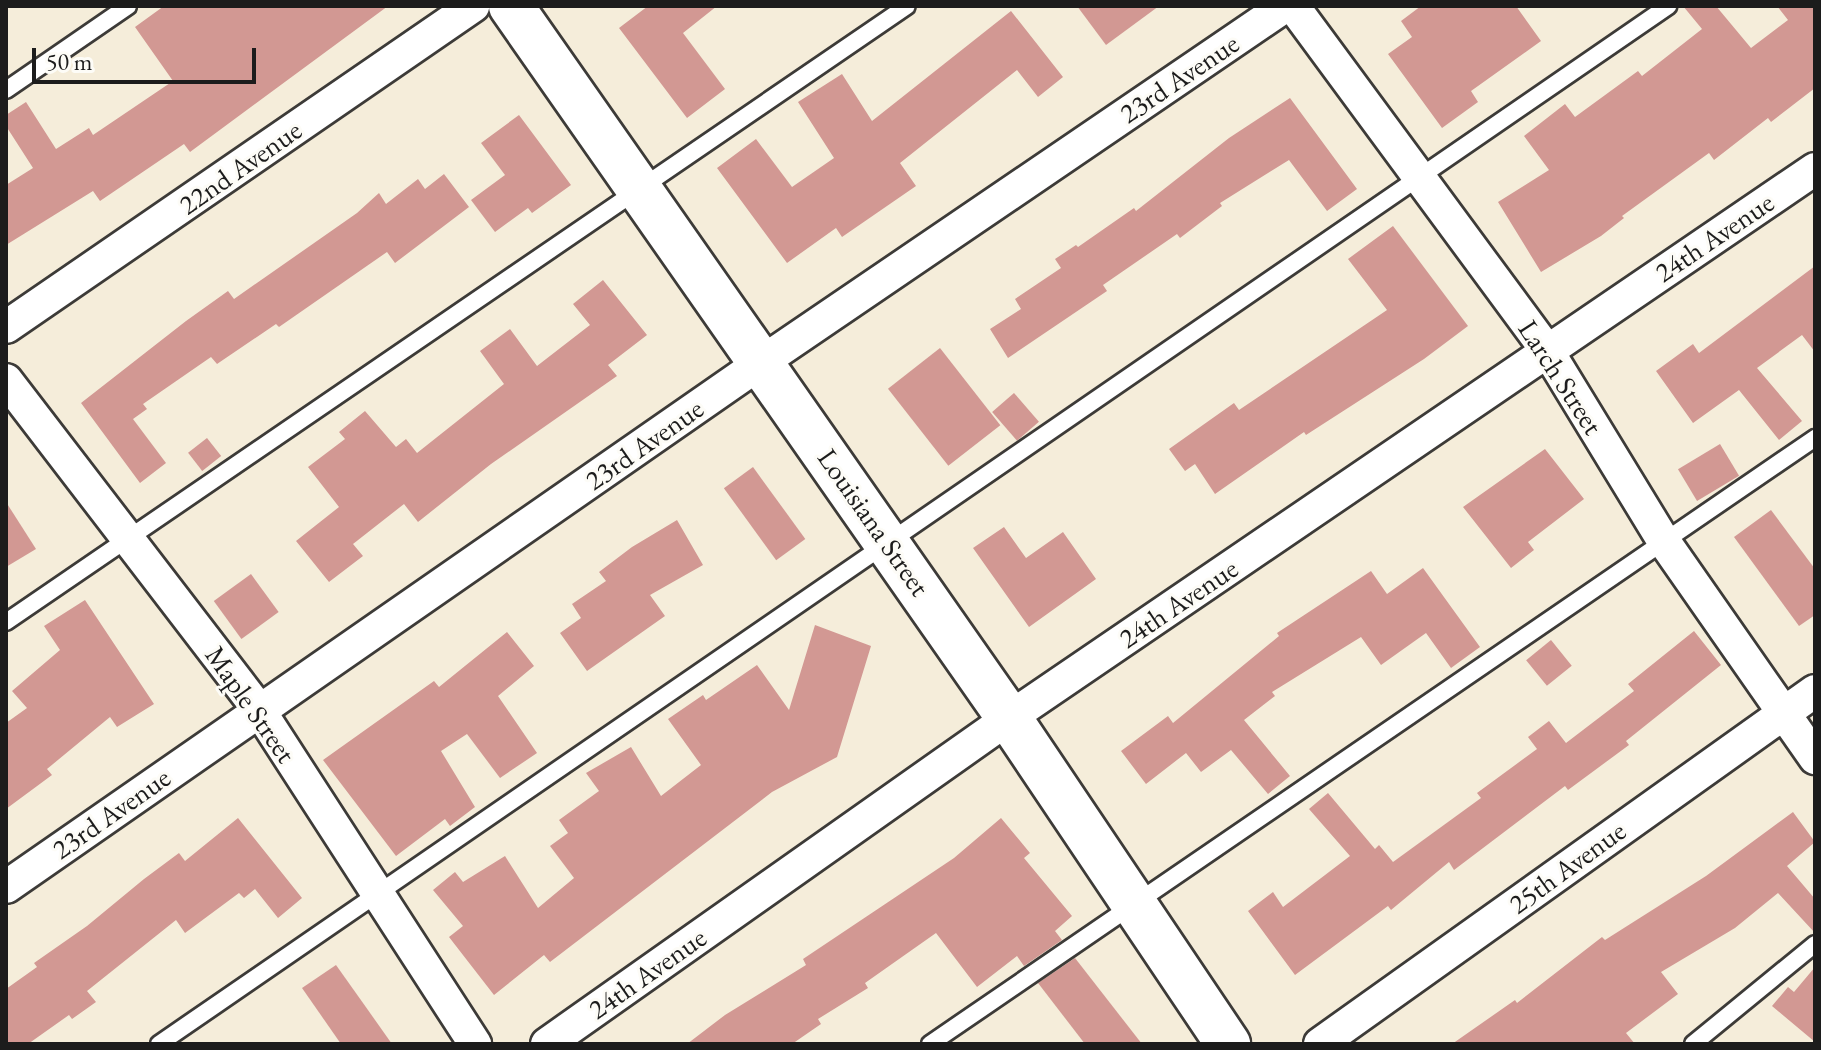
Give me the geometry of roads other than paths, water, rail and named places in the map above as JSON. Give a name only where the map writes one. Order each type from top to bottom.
[{"type":"street","name":"22nd Avenue","points":[[6,327],[473,6]]},
{"type":"street","name":"Louisiana Street","points":[[511,6],[889,543],[1228,1044]]},
{"type":"street","name":"23rd Avenue","points":[[6,887],[762,362],[1285,6]]},
{"type":"street","name":"Larch Street","points":[[1293,6],[1547,350],[1663,540],[1815,758]]},
{"type":"street","name":"24th Avenue","points":[[547,1044],[1009,718],[1815,169]]},
{"type":"street","name":"Maple Street","points":[[6,380],[259,710],[475,1044]]},
{"type":"street","name":"25th Avenue","points":[[1320,1044],[1815,691]]},
{"type":"lane","points":[[6,90],[128,6]]},
{"type":"lane","points":[[6,622],[907,6]]},
{"type":"lane","points":[[159,1044],[1668,6]]},
{"type":"lane","points":[[930,1044],[1133,902],[1815,438]]},
{"type":"lane","points":[[1693,1044],[1815,944]]}]
